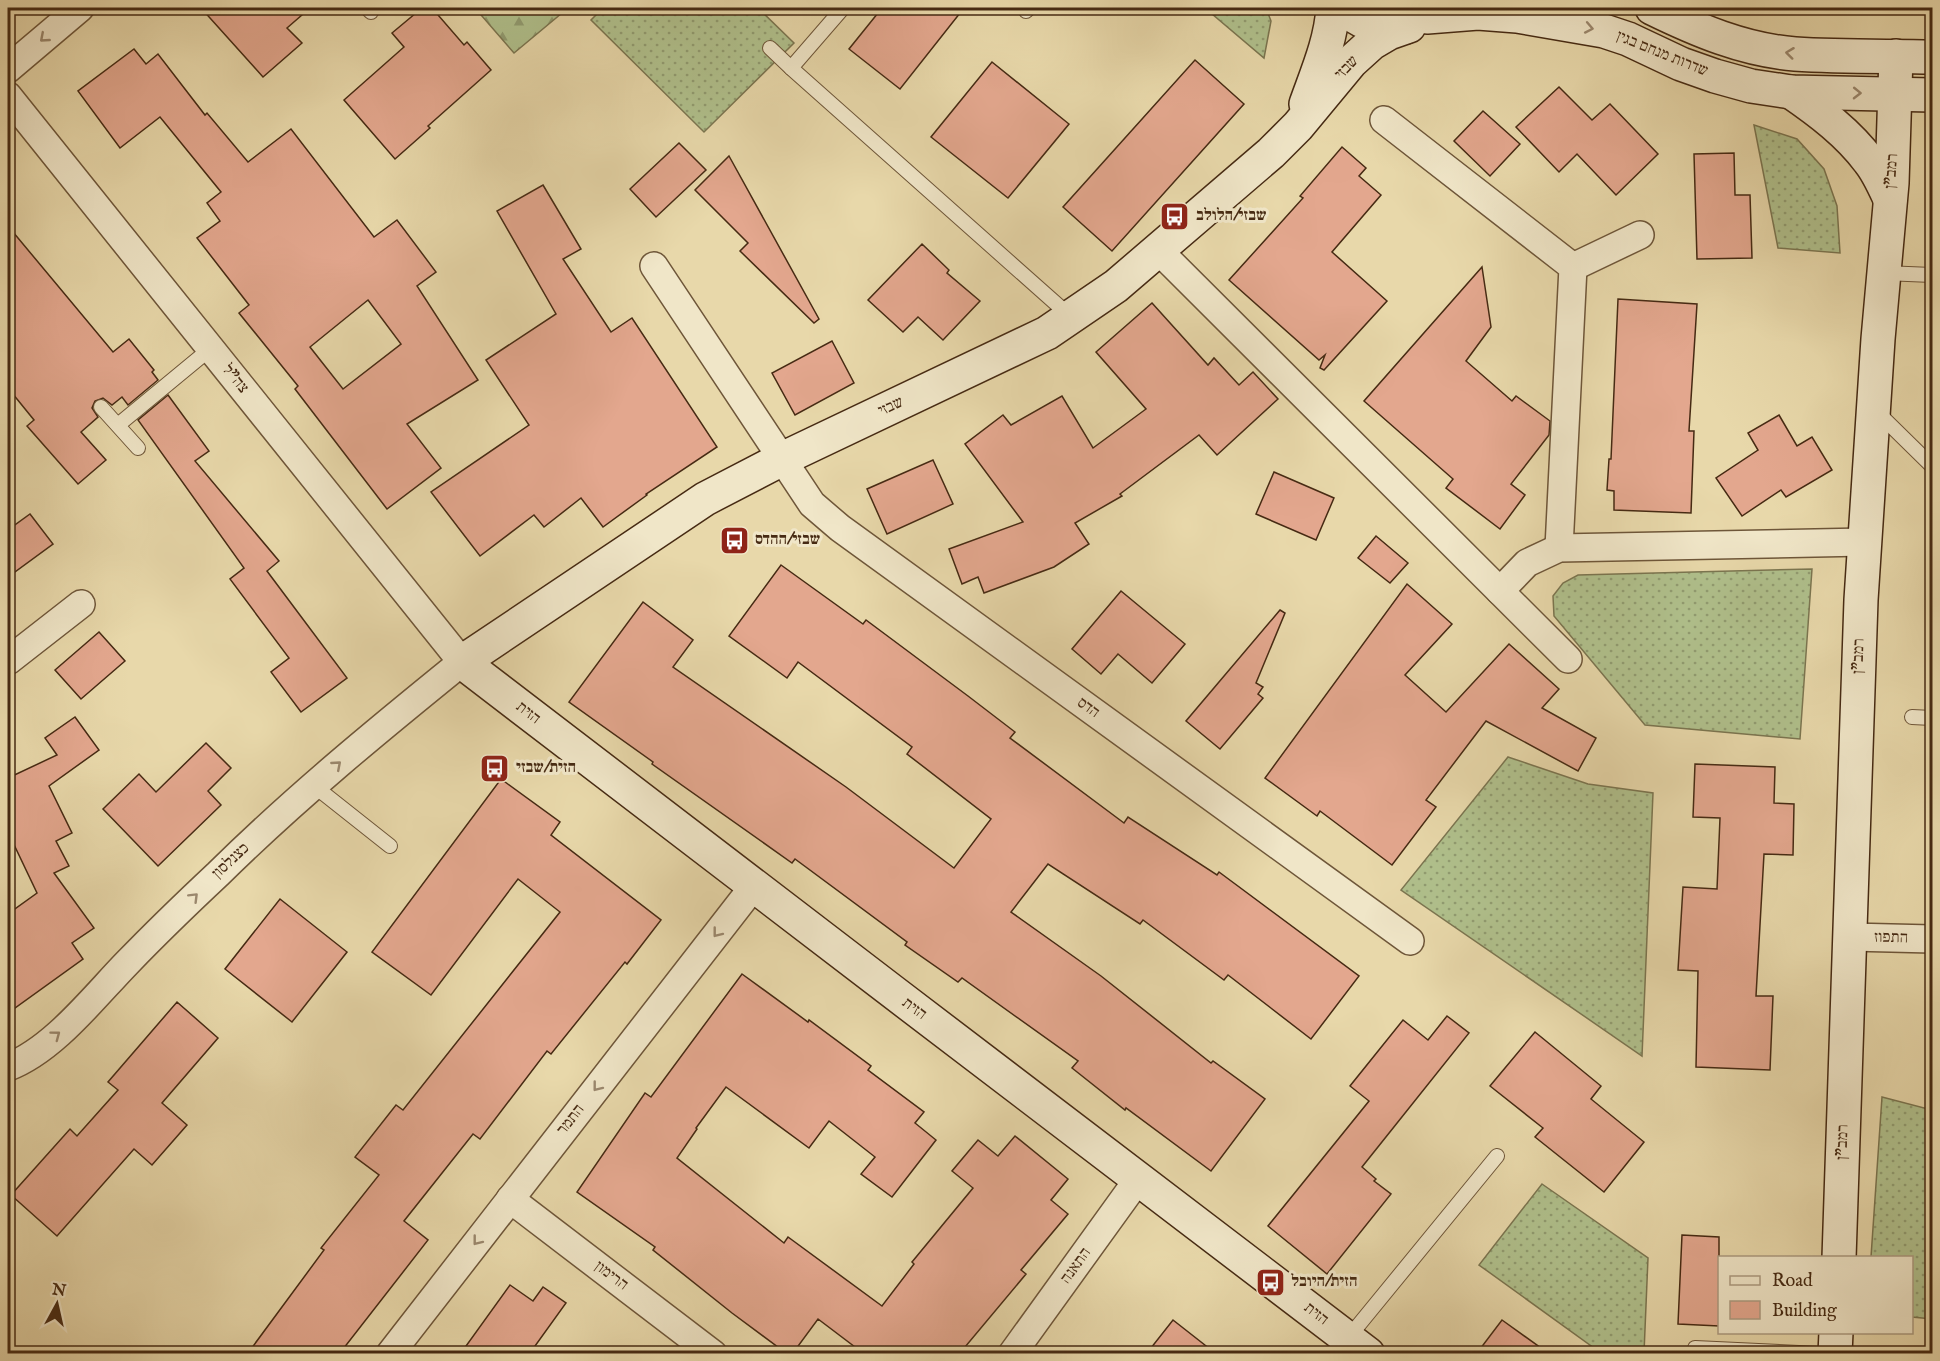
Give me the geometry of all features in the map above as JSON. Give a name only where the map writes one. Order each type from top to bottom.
[{"type":"street","points":[[8,69],[80,8]]},
{"type":"street","name":"שבזי","points":[[1298,126],[1323,55],[1333,8]]},
{"type":"street","name":"שדרות מנחם בגין","points":[[1344,8],[1370,26],[1389,29],[1425,17],[1478,13],[1508,15],[1604,31],[1715,76],[1751,86],[1791,92],[1932,95]]},
{"type":"street","points":[[1652,8],[1696,29],[1759,48],[1794,54],[1932,57]]},
{"type":"street","name":"שבזי","points":[[462,662],[705,499],[782,459],[1047,333],[1071,317],[1116,286],[1272,153],[1298,126],[1351,62],[1372,43],[1425,17]]},
{"type":"street","name":"רמב\"ן","points":[[1839,1256],[1861,611],[1873,408],[1890,199],[1896,56]]},
{"type":"street","points":[[1791,92],[1819,111],[1847,136],[1871,162],[1890,199]]},
{"type":"street","name":"צה\"ל","points":[[8,96],[462,662]]},
{"type":"street","points":[[1384,120],[1572,267]]},
{"type":"street","points":[[1572,267],[1640,235]]},
{"type":"street","points":[[1158,250],[1568,659]]},
{"type":"street","name":"הדס","points":[[654,266],[812,504],[840,528],[1410,941]]},
{"type":"street","points":[[1559,548],[1572,267]]},
{"type":"street","points":[[1500,591],[1527,563],[1559,548],[1865,542]]},
{"type":"street","points":[[8,661],[81,604]]},
{"type":"street","name":"כצנלסון","points":[[8,1067],[21,1062],[64,1030],[219,872],[313,785],[462,662]]},
{"type":"street","name":"הזית","points":[[462,662],[753,887],[1358,1346]]},
{"type":"street","name":"התמר","points":[[390,1353],[753,887]]},
{"type":"street","name":"התפוז","points":[[1850,937],[1932,939]]},
{"type":"street","name":"התאנה","points":[[1012,1353],[1139,1178]]},
{"type":"street","name":"הרימון","points":[[510,1199],[713,1353]]},
{"type":"street","points":[[1835,1353],[1836,1334]]},
{"type":"lane","points":[[791,68],[843,8]]},
{"type":"lane","points":[[770,48],[1071,317]]},
{"type":"lane","points":[[1883,273],[1932,275]]},
{"type":"lane","points":[[118,425],[210,349]]},
{"type":"lane","points":[[101,407],[138,448]]},
{"type":"lane","points":[[1873,408],[1932,466]]},
{"type":"lane","points":[[1912,717],[1932,718]]},
{"type":"lane","points":[[313,785],[390,846]]},
{"type":"lane","points":[[1358,1346],[1497,1156]]},
{"type":"lane","points":[[1695,1348],[1820,1353]]},
{"type":"green space","points":[[475,8],[568,8],[514,53]]},
{"type":"green space","points":[[603,8],[758,8],[794,43],[704,132],[591,20]]},
{"type":"green space","points":[[1205,8],[1266,8],[1271,21],[1264,58]]},
{"type":"green space","points":[[1754,125],[1797,139],[1824,169],[1837,206],[1840,253],[1778,248]]},
{"type":"green space","points":[[1812,569],[1800,739],[1645,725],[1554,616],[1553,596],[1563,583],[1578,575]]},
{"type":"green space","points":[[1508,757],[1588,784],[1653,793],[1642,1056],[1401,890]]},
{"type":"green space","points":[[1882,1097],[1932,1110],[1932,1319],[1913,1317],[1913,1256],[1871,1256]]},
{"type":"green space","points":[[1542,1184],[1648,1258],[1644,1353],[1601,1353],[1479,1265]]},
{"type":"building","points":[[201,8],[310,8],[287,28],[302,43],[263,77]]},
{"type":"building","points":[[422,8],[432,8],[464,45],[467,42],[491,70],[395,159],[344,100],[404,47],[392,33]]},
{"type":"building","points":[[882,8],[964,8],[900,89],[849,49]]},
{"type":"building","points":[[134,49],[146,64],[158,54],[205,115],[207,113],[248,162],[291,129],[374,237],[397,220],[436,272],[417,286],[478,380],[407,424],[441,468],[387,509],[295,389],[298,386],[239,313],[249,305],[197,238],[220,221],[207,203],[221,192],[160,117],[120,148],[78,91]],"holes":[[[368,300],[401,344],[343,389],[310,347]]]},
{"type":"building","points":[[1195,60],[1244,104],[1112,251],[1063,207]]},
{"type":"building","points":[[992,62],[1069,124],[1008,198],[931,137]]},
{"type":"building","points":[[1559,87],[1592,120],[1610,104],[1658,154],[1616,195],[1577,154],[1559,172],[1516,127]]},
{"type":"building","points":[[1483,111],[1520,144],[1490,176],[1454,141]]},
{"type":"building","points":[[679,143],[706,170],[656,217],[630,189]]},
{"type":"building","points":[[1342,147],[1366,168],[1359,176],[1381,195],[1332,252],[1387,301],[1324,370],[1320,368],[1325,355],[1319,360],[1229,280],[1303,198],[1300,196]]},
{"type":"building","points":[[1734,153],[1735,195],[1750,195],[1752,258],[1697,259],[1694,154]]},
{"type":"building","points":[[729,156],[819,319],[814,323],[740,251],[748,243],[695,190]]},
{"type":"building","points":[[543,185],[581,249],[563,259],[611,332],[632,318],[717,447],[646,494],[603,527],[581,498],[544,527],[534,515],[480,556],[431,492],[529,425],[486,360],[556,314],[497,211]]},
{"type":"building","points":[[8,226],[113,352],[129,339],[154,370],[152,372],[158,380],[128,405],[122,397],[112,405],[103,398],[95,401],[92,408],[98,417],[81,432],[106,460],[78,484],[27,426],[34,420],[8,388]]},
{"type":"building","points":[[922,244],[949,270],[947,273],[980,301],[943,340],[918,317],[903,332],[868,300]]},
{"type":"building","points":[[1482,267],[1491,327],[1466,361],[1512,401],[1516,396],[1550,421],[1549,435],[1511,484],[1525,495],[1500,529],[1446,488],[1453,479],[1364,401]]},
{"type":"building","points":[[1618,299],[1697,304],[1689,431],[1694,431],[1691,513],[1614,510],[1614,491],[1607,490],[1609,459],[1611,459]]},
{"type":"building","points":[[1152,303],[1208,365],[1214,358],[1239,385],[1253,372],[1278,399],[1217,455],[1199,435],[1120,494],[1122,496],[1075,523],[1089,544],[1054,567],[984,593],[978,577],[962,584],[949,549],[1023,522],[965,444],[1003,415],[1011,425],[1062,396],[1093,448],[1146,409],[1096,352]]},
{"type":"building","points":[[832,341],[854,383],[795,415],[772,373]]},
{"type":"building","points":[[168,395],[209,451],[195,461],[279,561],[267,571],[347,678],[301,712],[271,672],[289,658],[230,579],[244,568],[138,420]]},
{"type":"building","points":[[1779,415],[1797,446],[1812,437],[1832,470],[1786,497],[1781,490],[1742,516],[1716,478],[1758,450],[1748,433]]},
{"type":"building","points":[[933,460],[953,504],[887,534],[867,489]]},
{"type":"building","points":[[1274,472],[1334,498],[1316,540],[1256,514]]},
{"type":"building","points":[[30,514],[53,544],[8,577],[8,530]]},
{"type":"building","points":[[1376,536],[1408,563],[1390,583],[1358,558]]},
{"type":"building","points":[[781,565],[863,624],[866,620],[968,696],[1015,732],[1010,738],[1124,823],[1128,817],[1217,875],[1219,872],[1359,976],[1311,1039],[1228,975],[1224,980],[1143,920],[1140,924],[1048,864],[1011,912],[1101,976],[1211,1063],[1213,1061],[1265,1099],[1211,1171],[1126,1108],[1125,1110],[1072,1068],[1078,1061],[962,978],[958,982],[905,945],[907,942],[795,859],[792,863],[569,702],[643,602],[693,640],[673,667],[846,787],[954,868],[991,819],[907,754],[912,747],[798,662],[787,678],[729,636]]},
{"type":"building","points":[[1407,584],[1452,624],[1405,675],[1446,712],[1509,644],[1559,689],[1542,708],[1596,738],[1578,771],[1486,721],[1426,800],[1436,807],[1392,865],[1320,811],[1317,816],[1265,778]]},
{"type":"building","points":[[1121,591],[1185,644],[1152,683],[1118,654],[1101,674],[1072,649]]},
{"type":"building","points":[[1280,610],[1285,613],[1256,683],[1263,687],[1258,694],[1263,698],[1220,749],[1186,721]]},
{"type":"building","points":[[99,632],[125,661],[81,699],[55,670]]},
{"type":"building","points":[[75,717],[99,750],[49,786],[72,833],[56,841],[69,866],[54,873],[94,928],[72,943],[83,959],[8,1013],[8,914],[37,893],[8,832],[8,778],[57,755],[45,738]]},
{"type":"building","points":[[206,743],[231,768],[208,791],[221,805],[158,866],[103,809],[139,774],[156,792]]},
{"type":"building","points":[[1695,764],[1775,767],[1774,803],[1794,804],[1793,855],[1764,854],[1756,996],[1773,996],[1770,1070],[1696,1067],[1698,971],[1678,970],[1683,887],[1717,889],[1720,818],[1693,817]]},
{"type":"building","points":[[501,779],[560,822],[551,835],[661,920],[551,1054],[547,1051],[480,1139],[473,1134],[404,1221],[428,1240],[340,1353],[248,1353],[324,1250],[321,1248],[379,1175],[355,1157],[396,1105],[403,1110],[560,912],[518,879],[431,995],[372,952]]},
{"type":"building","points":[[280,899],[347,952],[292,1022],[225,969]]},
{"type":"building","points":[[742,974],[871,1066],[868,1070],[924,1112],[915,1123],[936,1140],[892,1197],[861,1174],[875,1157],[829,1121],[809,1148],[726,1087],[677,1158],[784,1243],[788,1237],[882,1306],[914,1264],[912,1262],[973,1188],[952,1171],[978,1140],[998,1156],[1015,1136],[1068,1179],[1051,1200],[1068,1214],[1021,1270],[1026,1274],[960,1353],[863,1353],[818,1319],[793,1353],[786,1353],[653,1250],[655,1247],[577,1192],[645,1093],[651,1097]]},
{"type":"building","points":[[177,1002],[218,1038],[162,1103],[187,1125],[152,1165],[134,1149],[57,1236],[11,1195],[70,1129],[77,1136],[118,1090],[108,1082]]},
{"type":"building","points":[[1447,1016],[1469,1033],[1362,1167],[1376,1179],[1374,1181],[1391,1194],[1327,1274],[1268,1226],[1369,1101],[1350,1086],[1403,1020],[1428,1040]]},
{"type":"building","points":[[1535,1032],[1601,1086],[1591,1099],[1644,1142],[1604,1192],[1535,1137],[1543,1128],[1490,1086]]},
{"type":"building","points":[[1682,1235],[1719,1237],[1718,1326],[1678,1324]]},
{"type":"building","points":[[510,1285],[533,1301],[543,1287],[566,1303],[530,1353],[461,1353]]},
{"type":"building","points":[[1173,1320],[1215,1353],[1147,1353]]},
{"type":"building","points":[[1502,1320],[1548,1353],[1477,1353]]},
{"type":"place","name":"שבזי/הלולב","points":[[1175,216]]},
{"type":"place","name":"שבזי/ההדס","points":[[734,540]]},
{"type":"place","name":"הזית/שבזי","points":[[495,768]]},
{"type":"place","name":"הזית/היובל","points":[[1270,1282]]}]
